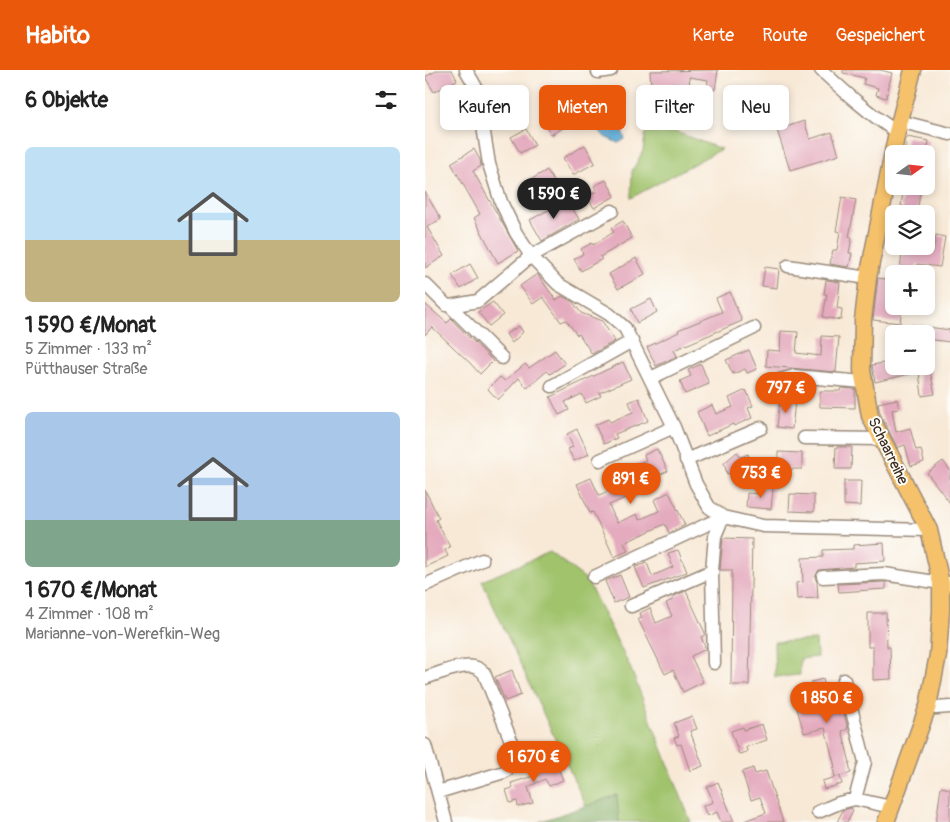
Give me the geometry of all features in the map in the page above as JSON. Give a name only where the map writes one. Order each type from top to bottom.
[{"type":"main road","name":"Schaarreihe","points":[[888,814],[928,706],[934,681],[945,583],[929,530],[870,416],[863,382],[862,336],[868,278],[898,126],[913,70]]},
{"type":"street","points":[[466,70],[477,89],[489,164],[501,202],[516,233],[531,256],[558,284],[609,314],[625,328],[651,378],[696,484],[709,507],[723,517],[763,526],[929,530]]},
{"type":"street","points":[[598,72],[611,70]]},
{"type":"street","points":[[821,70],[873,116],[898,126],[950,134]]},
{"type":"street","points":[[450,306],[477,301],[531,256],[612,211]]},
{"type":"street","points":[[788,266],[868,278]]},
{"type":"street","points":[[425,284],[502,358]]},
{"type":"street","points":[[651,378],[754,328]]},
{"type":"street","points":[[552,386],[632,341]]},
{"type":"street","points":[[777,381],[794,376],[863,382]]},
{"type":"street","points":[[600,460],[673,427]]},
{"type":"street","points":[[686,460],[761,428]]},
{"type":"street","points":[[804,438],[881,439]]},
{"type":"street","points":[[714,663],[712,571],[715,536],[723,517]]},
{"type":"street","points":[[593,577],[723,517]]},
{"type":"street","points":[[425,585],[482,560]]},
{"type":"street","points":[[631,606],[712,571]]},
{"type":"street","points":[[823,577],[884,574],[945,583]]},
{"type":"street","points":[[425,678],[469,666],[477,667],[484,673],[514,748],[515,756],[512,765],[504,772],[433,787]]},
{"type":"street","points":[[844,680],[865,762],[855,799]]},
{"type":"street","points":[[928,706],[937,708],[950,707]]},
{"type":"street","points":[[425,745],[433,787],[446,822]]},
{"type":"street","points":[[818,812],[839,803],[855,799],[888,814]]},
{"type":"green space","points":[[646,130],[671,130],[721,149],[631,198],[632,171],[643,151]]},
{"type":"green space","points":[[550,552],[587,580],[630,667],[691,822],[619,822],[616,795],[586,806],[482,581]]},
{"type":"green space","points":[[816,640],[817,657],[800,659],[800,675],[775,677],[774,642]]},
{"type":"green space","points":[[617,795],[619,822],[539,822]]},
{"type":"water","points":[[599,130],[622,130],[625,139],[618,143],[605,137]]},
{"type":"building","points":[[438,70],[452,70],[457,80],[447,85],[440,85],[440,89],[434,92],[425,77]]},
{"type":"building","points":[[718,70],[715,90],[713,90],[713,85],[707,85],[708,80],[689,77],[690,85],[651,85],[650,71]]},
{"type":"building","points":[[843,70],[880,70],[892,73],[886,98],[876,95],[878,88],[863,84],[865,78],[843,73]]},
{"type":"building","points":[[804,121],[810,139],[832,132],[839,155],[790,170],[777,130],[789,130],[789,126]]},
{"type":"building","points":[[527,130],[535,145],[520,153],[511,137]]},
{"type":"building","points":[[548,130],[559,130],[551,135]]},
{"type":"building","points":[[907,137],[929,141],[928,145],[906,145]]},
{"type":"building","points":[[585,145],[595,163],[573,175],[563,158]]},
{"type":"building","points":[[474,149],[481,166],[473,171],[518,251],[498,263],[474,218],[480,214],[451,163]]},
{"type":"building","points":[[547,170],[556,185],[531,200],[522,185]]},
{"type":"building","points":[[606,180],[615,196],[594,208],[587,196],[597,191],[594,186]]},
{"type":"building","points":[[425,192],[441,219],[427,227],[444,256],[425,268]]},
{"type":"building","points":[[903,195],[920,195],[918,205],[901,205]]},
{"type":"building","points":[[842,197],[856,200],[849,237],[852,237],[849,253],[852,253],[849,267],[830,264],[833,250],[837,250],[840,232],[836,231]]},
{"type":"building","points":[[567,200],[579,219],[542,241],[530,220]]},
{"type":"building","points":[[623,221],[632,238],[581,271],[574,259],[583,254],[581,249],[592,243],[593,245],[614,232],[611,228]]},
{"type":"building","points":[[936,235],[945,237],[940,267],[917,264],[901,265],[902,255],[935,255]]},
{"type":"building","points":[[636,258],[645,274],[618,289],[609,274]]},
{"type":"building","points":[[470,264],[478,278],[461,289],[452,275]]},
{"type":"building","points":[[765,267],[779,269],[777,288],[762,286]]},
{"type":"building","points":[[537,274],[556,300],[562,296],[573,302],[581,313],[602,321],[615,341],[592,354],[579,334],[577,335],[566,320],[561,322],[543,297],[533,304],[520,286]]},
{"type":"building","points":[[878,278],[885,279],[885,315],[901,315],[900,323],[873,320]]},
{"type":"building","points":[[826,280],[840,282],[837,308],[842,309],[841,320],[823,317],[827,294],[824,294]]},
{"type":"building","points":[[730,292],[742,321],[674,350],[677,356],[656,366],[647,347],[679,332],[678,330],[722,312],[716,298]]},
{"type":"building","points":[[651,299],[657,312],[637,323],[631,309]]},
{"type":"building","points":[[493,302],[503,315],[489,326],[478,312]]},
{"type":"building","points":[[425,304],[447,323],[451,319],[493,361],[480,374],[432,327],[425,335]]},
{"type":"building","points":[[519,326],[523,332],[512,343],[506,334]]},
{"type":"building","points":[[935,328],[950,330],[950,342],[935,340]]},
{"type":"building","points":[[781,331],[798,332],[796,353],[821,356],[822,336],[839,337],[836,372],[766,366],[767,350],[780,351]]},
{"type":"building","points":[[555,350],[565,364],[550,374],[547,371],[527,388],[519,378],[498,400],[488,389],[500,377],[505,381],[525,364],[529,368]]},
{"type":"building","points":[[749,350],[757,369],[747,373],[745,369],[733,374],[726,360]]},
{"type":"building","points":[[623,362],[631,379],[599,393],[601,396],[586,403],[582,394],[565,402],[569,410],[559,415],[550,397]]},
{"type":"building","points":[[885,363],[885,375],[906,375],[875,382],[872,365]]},
{"type":"building","points":[[701,364],[709,384],[685,394],[680,381],[691,376],[688,370]]},
{"type":"building","points":[[919,375],[931,375],[935,394],[922,396]]},
{"type":"building","points":[[841,388],[855,389],[855,408],[820,407],[820,391],[840,391]]},
{"type":"building","points":[[746,390],[753,406],[748,408],[752,418],[707,436],[697,412],[712,405],[716,414],[733,407],[729,398]]},
{"type":"building","points":[[639,398],[648,421],[615,434],[617,438],[604,444],[595,425],[608,419],[610,422],[633,412],[629,402]]},
{"type":"building","points":[[780,399],[795,401],[792,429],[777,427]]},
{"type":"building","points":[[897,399],[899,409],[892,410],[896,432],[910,428],[916,450],[921,449],[924,462],[911,466],[905,445],[898,449],[880,413],[878,403]]},
{"type":"building","points":[[577,429],[589,454],[574,461],[568,449],[573,447],[567,434]]},
{"type":"building","points":[[836,447],[852,447],[851,469],[835,469]]},
{"type":"building","points":[[657,449],[668,471],[641,483],[644,490],[609,505],[617,523],[637,514],[639,520],[659,511],[654,500],[669,492],[685,525],[669,533],[665,524],[624,543],[628,551],[614,557],[593,512],[590,513],[577,484],[591,478],[599,495],[628,484],[622,470],[646,460],[644,455]]},
{"type":"building","points":[[737,452],[741,457],[748,454],[753,470],[738,475],[737,471],[727,474],[724,463]]},
{"type":"building","points":[[778,452],[802,453],[802,469],[778,469]]},
{"type":"building","points":[[943,461],[950,470],[950,503],[927,473]]},
{"type":"building","points":[[844,481],[861,481],[860,506],[844,505]]},
{"type":"building","points":[[759,487],[773,488],[771,509],[746,507],[747,493],[759,494]]},
{"type":"building","points":[[425,490],[439,518],[436,520],[450,547],[445,550],[448,556],[425,567]]},
{"type":"building","points":[[790,494],[814,495],[814,512],[789,511]]},
{"type":"building","points":[[723,538],[752,539],[749,685],[731,685],[732,570],[720,570]]},
{"type":"building","points":[[884,543],[885,561],[854,563],[854,567],[819,570],[815,577],[818,598],[797,599],[796,583],[803,582],[802,558],[823,557],[823,550],[853,549],[853,545]]},
{"type":"building","points":[[678,550],[687,572],[644,588],[635,567],[647,563],[652,576],[673,567],[668,553]]},
{"type":"building","points":[[620,575],[629,597],[614,603],[605,581]]},
{"type":"building","points":[[886,582],[886,589],[839,592],[838,584]]},
{"type":"building","points":[[686,591],[705,633],[701,637],[706,649],[691,656],[703,682],[683,692],[673,670],[665,674],[638,619],[642,618],[640,613],[650,608],[656,623],[672,616],[666,603],[673,600],[672,597]]},
{"type":"building","points":[[868,613],[886,613],[887,647],[890,647],[891,679],[873,680],[873,647],[868,647]]},
{"type":"building","points":[[512,670],[521,695],[505,701],[495,677]]},
{"type":"building","points":[[823,679],[829,702],[840,699],[848,729],[842,731],[851,773],[835,777],[833,768],[835,767],[825,728],[804,733],[796,705],[815,699],[811,682]]},
{"type":"building","points":[[692,716],[697,729],[690,731],[703,766],[690,771],[681,744],[677,745],[674,738],[679,736],[674,723]]},
{"type":"building","points":[[762,724],[767,740],[746,747],[747,752],[739,754],[731,731],[743,727],[744,730]]},
{"type":"building","points":[[554,758],[563,780],[549,786],[545,779],[528,787],[533,803],[518,807],[517,801],[510,803],[506,790],[513,788],[511,783],[537,775],[534,767]]},
{"type":"building","points":[[753,768],[755,774],[766,771],[783,822],[744,821],[766,813],[760,797],[751,800],[742,772]]},
{"type":"building","points":[[840,776],[842,784],[824,789],[822,781]]},
{"type":"building","points":[[718,782],[734,822],[721,822],[717,812],[707,816],[703,806],[713,802],[707,787]]},
{"type":"building","points":[[941,787],[950,789],[950,822],[936,822]]},
{"type":"building","points":[[851,808],[853,810],[847,822],[837,822],[843,810]]}]
